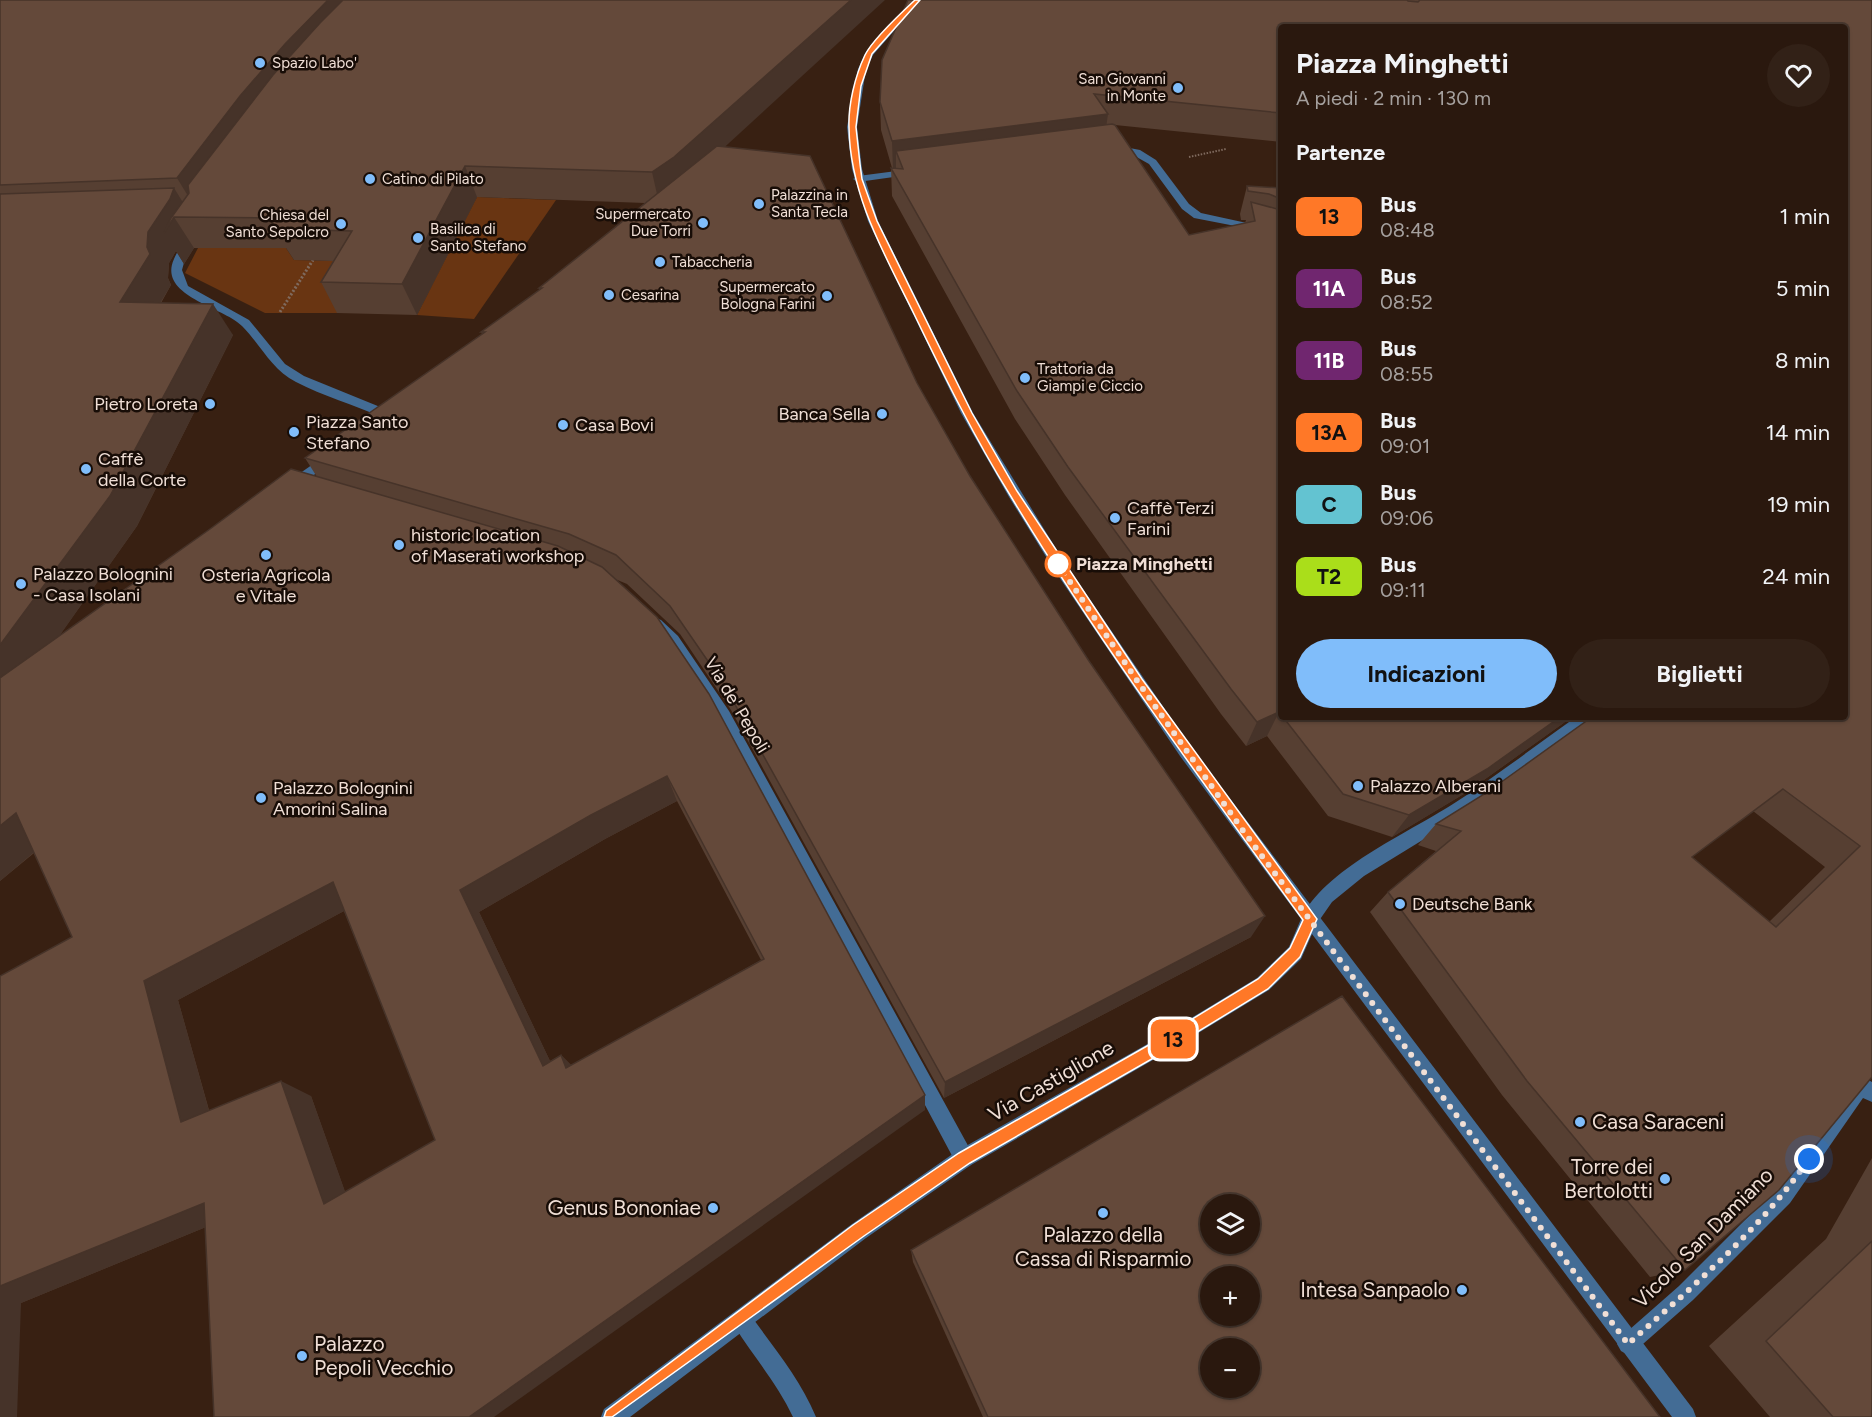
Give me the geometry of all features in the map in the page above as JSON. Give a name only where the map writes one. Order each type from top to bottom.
[{"type":"street","points":[[917,0],[869,54],[858,86],[852,127],[858,179],[873,221],[967,413],[1014,494],[1146,694],[1310,919],[1685,1417]]},
{"type":"street","points":[[1108,147],[1142,153],[1155,162],[1189,210],[1201,217],[1261,227],[1278,236]]},
{"type":"street","points":[[858,179],[927,170]]},
{"type":"street","points":[[196,230],[174,270],[176,279],[184,288],[245,322],[281,367],[300,379],[386,414]]},
{"type":"street","points":[[308,492],[287,489],[339,450]]},
{"type":"street","name":"Via de' Pepoli","points":[[643,612],[674,640],[724,715],[964,1158]]},
{"type":"street","name":"Via Castiglione","points":[[612,1417],[859,1231],[964,1158],[1166,1043],[1263,984],[1295,953],[1310,919],[1326,896],[1358,871],[1459,809],[1584,720]]},
{"type":"street","name":"Vicolo San Damiano","points":[[1628,1344],[1686,1293],[1783,1196],[1861,1085],[1872,1093]]},
{"type":"street","points":[[742,1320],[774,1368],[788,1383],[805,1417]]},
{"type":"path","points":[[280,313],[313,260]]},
{"type":"shaded area","points":[[477,197],[556,200],[474,319],[417,315]]},
{"type":"shaded area","points":[[198,248],[286,248],[294,260],[339,261],[337,313],[265,313],[185,273]]},
{"type":"building","points":[[0,0],[328,0],[285,44],[240,96],[177,178],[0,185]]},
{"type":"building","points":[[343,0],[851,0],[674,157],[652,172],[465,166],[402,284],[321,282],[352,231],[277,229],[268,218],[174,217],[164,233],[171,218],[189,193],[188,185],[273,75]]},
{"type":"building","points":[[908,0],[1407,0],[1418,2],[1420,0],[1872,0],[1872,1077],[1779,1190],[1685,1270],[1527,1081],[1388,892],[1461,831],[1436,824],[1486,793],[1588,720],[1848,720],[1848,24],[1278,24],[1278,113],[1094,94],[1108,114],[892,141],[880,102],[882,60]],"holes":[[[1783,789],[1860,846],[1776,927],[1692,857]]]},
{"type":"building","points":[[1112,124],[1115,125],[1189,235],[1255,221],[1251,202],[1278,209],[1278,712],[1257,722],[1068,467],[1017,391],[891,168],[903,169],[896,151]]},
{"type":"building","points":[[717,146],[810,156],[917,383],[970,476],[1089,661],[1265,916],[945,1082],[723,683],[670,606],[616,555],[569,534],[305,458],[485,332],[481,332],[542,288],[539,288]]},
{"type":"building","points":[[1247,186],[1278,188],[1278,198],[1269,194],[1248,191]]},
{"type":"building","points":[[174,188],[170,199],[148,232],[147,247],[150,254],[120,302],[213,304],[110,496],[0,645],[0,194]]},
{"type":"building","points":[[291,469],[558,546],[602,567],[657,617],[709,694],[925,1095],[469,1417],[214,1417],[204,1203],[0,1286],[0,976],[72,937],[16,813],[0,826],[0,678]],"holes":[[[667,776],[764,959],[566,1068],[561,1055],[543,1066],[460,890],[591,815]],[[333,882],[435,1140],[324,1204],[281,1081],[181,1122],[144,981]]]},
{"type":"building","points":[[1285,720],[1556,720],[1487,769],[1409,815],[1343,794]]},
{"type":"building","name":"Palazzo della Cassa di Risparmio","points":[[1342,996],[1660,1417],[988,1417],[911,1250]]},
{"type":"building","points":[[1872,1241],[1872,1417],[1833,1417],[1766,1341]]},
{"type":"bus line","name":"13","points":[[612,1417],[651,1390],[859,1231],[964,1158],[1166,1043],[1263,984],[1295,953],[1310,919],[1185,751],[1058,564],[1014,494],[967,413],[873,221],[858,179],[856,164],[852,127],[858,86],[869,54],[917,0]]},
{"type":"place","name":"Spazio Labo'","points":[[260,63]]},
{"type":"place","name":"San Giovanni in Monte","points":[[1178,88]]},
{"type":"place","name":"Catino di Pilato","points":[[370,179]]},
{"type":"place","name":"Palazzina in Santa Tecla","points":[[759,204]]},
{"type":"place","name":"Supermercato Due Torri","points":[[703,223]]},
{"type":"place","name":"Chiesa del Santo Sepolcro","points":[[341,224]]},
{"type":"place","name":"Basilica di Santo Stefano","points":[[418,238]]},
{"type":"place","name":"Tabaccheria","points":[[660,262]]},
{"type":"place","name":"Cesarina","points":[[609,295]]},
{"type":"place","name":"Supermercato Bologna Farini","points":[[827,296]]},
{"type":"place","name":"Trattoria da Giampi e Ciccio","points":[[1025,378]]},
{"type":"place","name":"Pietro Loreta","points":[[210,404]]},
{"type":"place","name":"Banca Sella","points":[[882,414]]},
{"type":"place","name":"Casa Bovi","points":[[563,425]]},
{"type":"place","name":"Piazza Santo Stefano","points":[[294,432]]},
{"type":"place","name":"Caffè della Corte","points":[[86,469]]},
{"type":"place","name":"Caffè Terzi Farini","points":[[1115,518]]},
{"type":"place","name":"historic location of Maserati workshop","points":[[399,545]]},
{"type":"place","name":"Osteria Agricola e Vitale","points":[[266,555]]},
{"type":"place","name":"Piazza Minghetti","points":[[1058,564]]},
{"type":"place","name":"Palazzo Bolognini - Casa Isolani","points":[[21,584]]},
{"type":"place","name":"Palazzo Alberani","points":[[1358,786]]},
{"type":"place","name":"Palazzo Bolognini Amorini Salina","points":[[261,798]]},
{"type":"place","name":"Deutsche Bank","points":[[1400,904]]},
{"type":"place","name":"Casa Saraceni","points":[[1580,1122]]},
{"type":"place","name":"Torre dei Bertolotti","points":[[1665,1179]]},
{"type":"place","name":"Genus Bononiae","points":[[713,1208]]},
{"type":"place","name":"Palazzo della Cassa di Risparmio","points":[[1103,1213]]},
{"type":"place","name":"Intesa Sanpaolo","points":[[1462,1290]]},
{"type":"place","name":"Palazzo Pepoli Vecchio","points":[[302,1356]]},
{"type":"route","points":[[1058,564],[1185,751],[1244,832],[1423,1067],[1628,1344],[1686,1293],[1783,1196],[1809,1159]]}]
